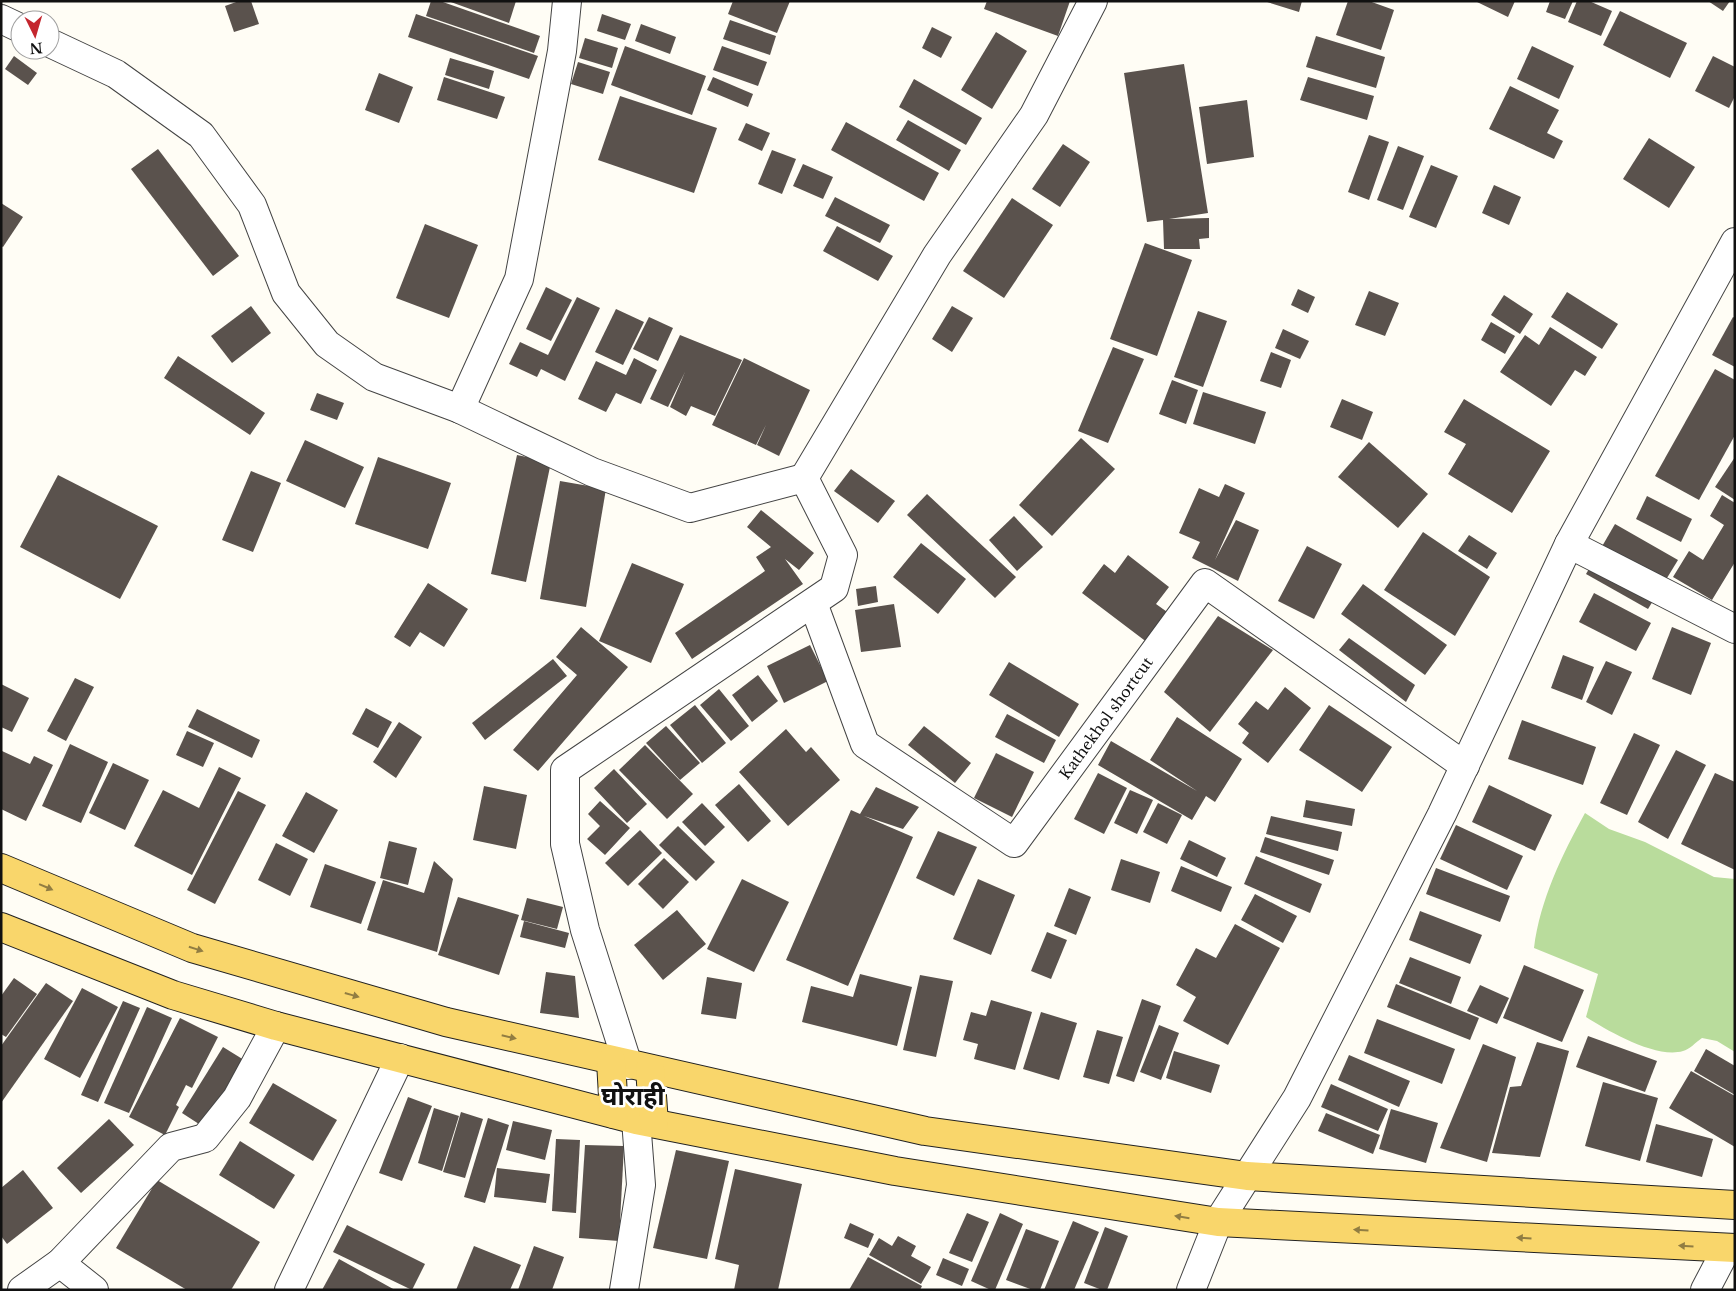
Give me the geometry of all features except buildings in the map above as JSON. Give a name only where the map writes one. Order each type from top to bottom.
[{"type":"main road","points":[[1,868],[192,948],[446,1022],[925,1131],[1248,1176],[1735,1206]]},
{"type":"main road","points":[[1,927],[173,995],[276,1026],[635,1119],[895,1171],[1218,1222],[1731,1248]]},
{"type":"main road","points":[[630,1065],[635,1119]]},
{"type":"main road","points":[[630,1065],[635,1119]]},
{"type":"street","points":[[460,409],[519,279],[562,51],[567,1]]},
{"type":"street","points":[[60,48],[116,74],[201,135],[252,205],[286,293],[327,344],[374,377],[460,409],[592,472],[690,508],[804,478],[936,255],[1034,115],[1093,1]]},
{"type":"street","points":[[1191,1290],[1218,1222],[1297,1098],[1465,766],[1569,544],[1735,242]]},
{"type":"street","points":[[630,1065],[584,930],[565,844],[565,770],[834,588],[844,555],[804,478]]},
{"type":"street","points":[[1569,544],[1735,630]]},
{"type":"street","name":"Kathekhol shortcut","points":[[813,602],[865,744],[1014,843],[1206,584],[1465,766]]},
{"type":"street","points":[[22,1290],[60,1263],[170,1147],[205,1138],[237,1098],[276,1026]]},
{"type":"street","points":[[289,1290],[400,1058]]},
{"type":"street","points":[[624,1290],[641,1185],[635,1119]]},
{"type":"street","points":[[1705,1290],[1731,1248]]},
{"type":"street","points":[[60,1263],[94,1290]]},
{"type":"green space","points":[[1585,813],[1609,829],[1645,842],[1714,877],[1735,879],[1735,1052],[1717,1041],[1702,1038],[1690,1048],[1672,1052],[1646,1047],[1619,1036],[1586,1017],[1598,974],[1534,948],[1541,913],[1553,878]]},
{"type":"district","name":"घोराही","points":[[633,1096]]}]
